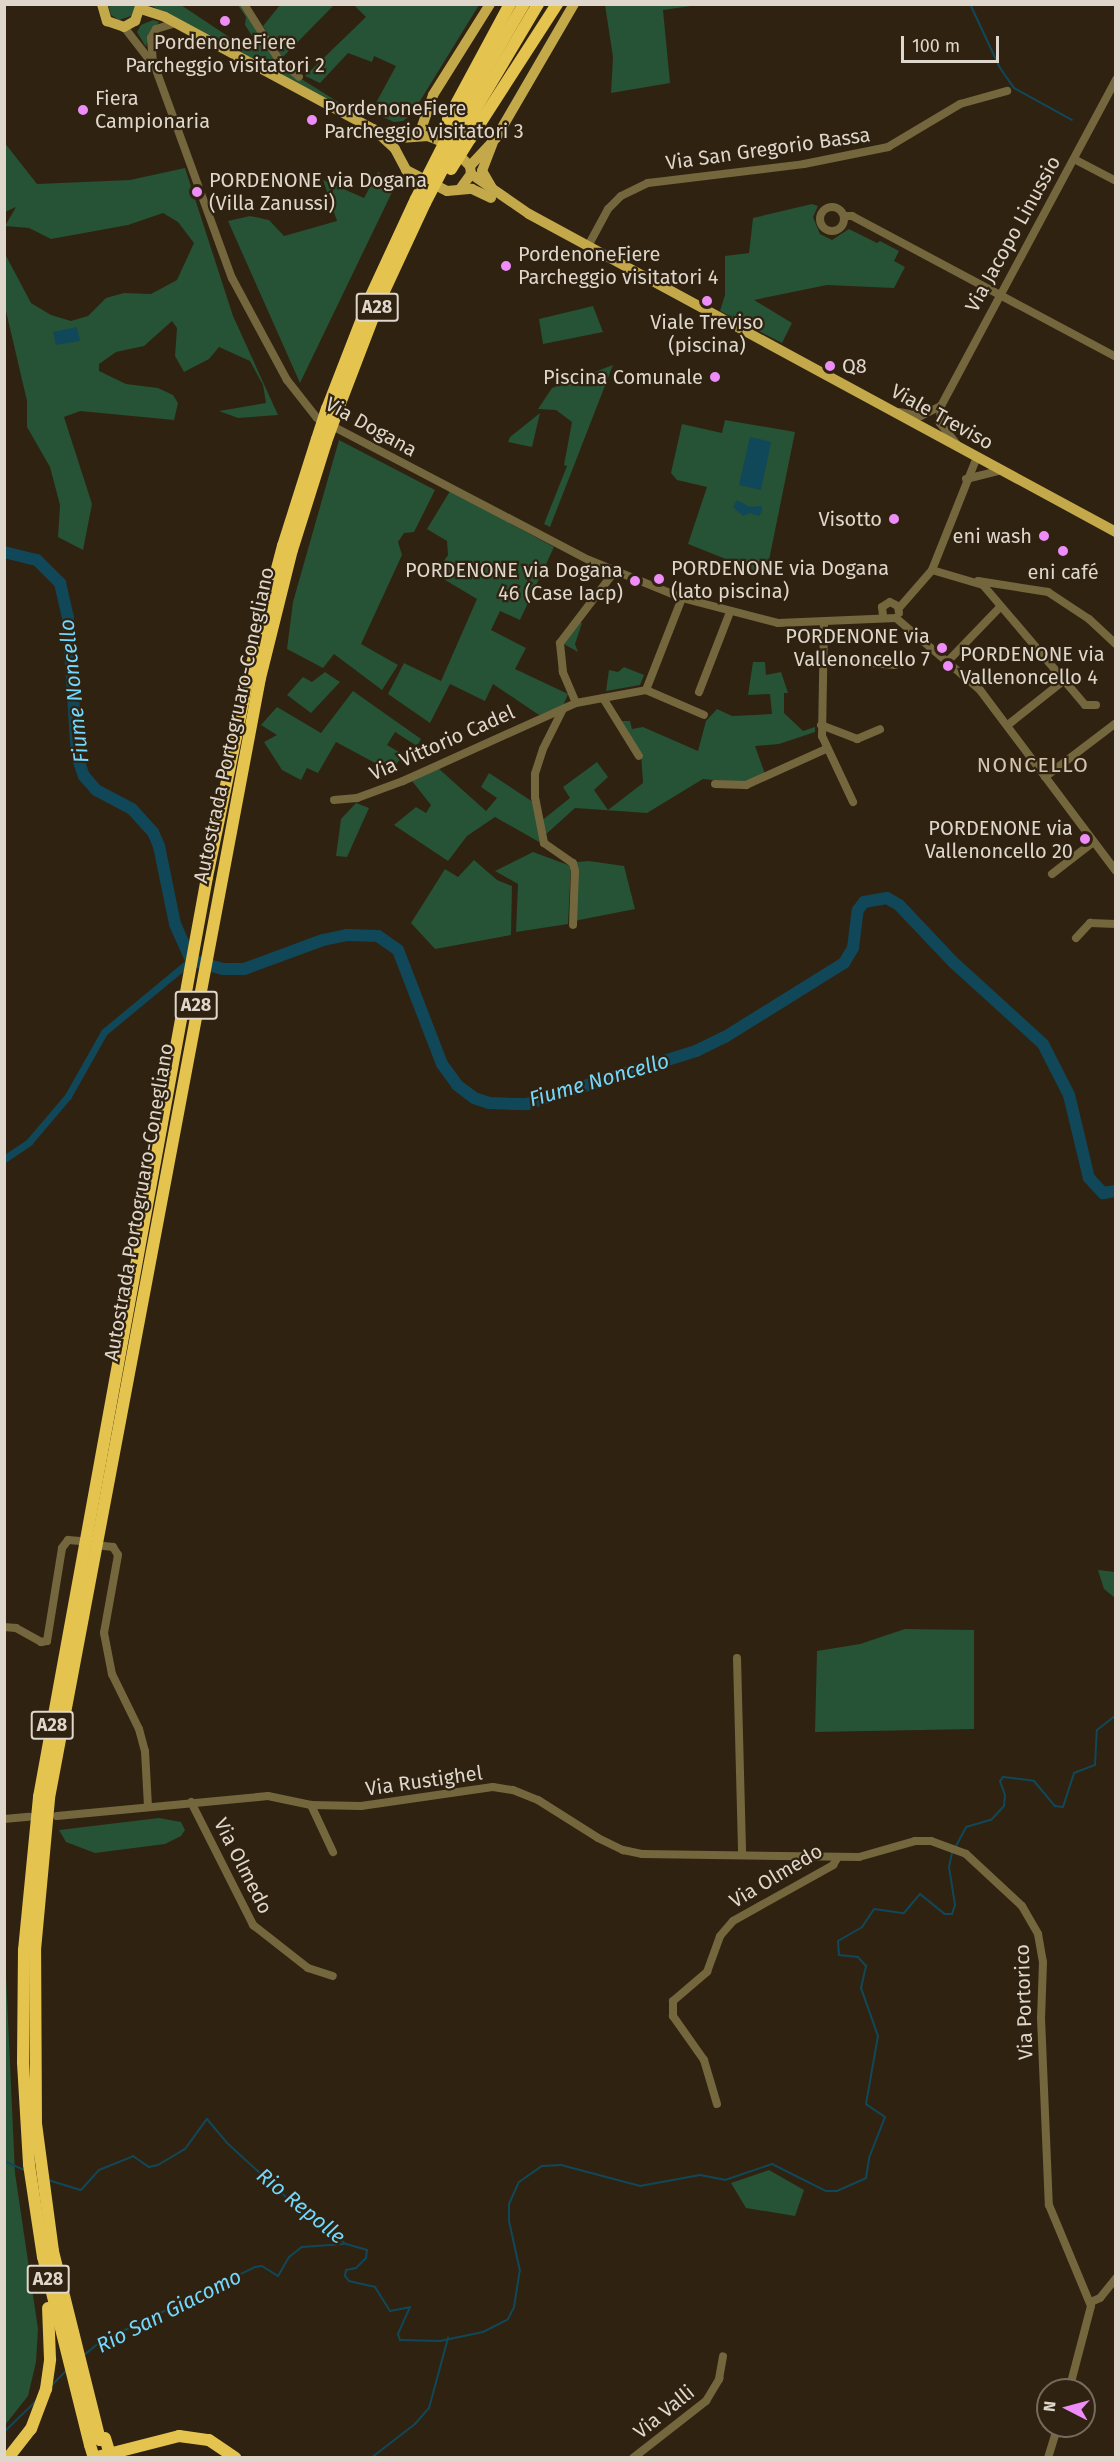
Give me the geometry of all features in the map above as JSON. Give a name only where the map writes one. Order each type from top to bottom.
[{"type":"highway","name":"A28","points":[[420,201],[457,131],[510,4]]},
{"type":"highway","name":"Autostrada Portogruaro-Conegliano","points":[[105,2457],[71,2354],[38,2202],[33,2153],[35,1950],[49,1798],[207,877],[254,678],[322,440],[398,235],[420,201],[524,4]]},
{"type":"highway","name":"Autostrada Portogruaro-Conegliano","points":[[457,131],[538,4]]},
{"type":"highway","points":[[457,131],[558,4]]},
{"type":"highway","name":"Autostrada Portogruaro-Conegliano","points":[[332,411],[403,251],[420,201]]},
{"type":"highway","points":[[8,2457],[31,2429],[41,2405],[48,2378],[49,2322],[35,2241],[38,2202]]},
{"type":"highway","name":"Autostrada Portogruaro-Conegliano","points":[[76,2374],[89,2401],[98,2441],[93,2457]]},
{"type":"highway","points":[[93,2457],[179,2436],[209,2440],[236,2457]]},
{"type":"highway","points":[[98,2441],[111,2457]]},
{"type":"main road","points":[[102,4],[107,21],[124,27],[135,21],[141,7]]},
{"type":"main road","points":[[400,156],[415,136],[433,95],[490,4]]},
{"type":"main road","points":[[496,193],[482,171],[496,138],[574,4]]},
{"type":"main road","name":"Viale Treviso","points":[[141,7],[176,23],[373,129],[400,156],[406,170],[452,192],[461,188],[478,191],[529,214]]},
{"type":"main road","name":"Viale Treviso","points":[[373,129],[415,136],[459,151],[470,170],[496,193],[529,214],[1116,532]]},
{"type":"main road","points":[[461,188],[470,170],[496,138]]},
{"type":"street","points":[[244,4],[279,60],[299,76]]},
{"type":"street","name":"Via Dogana","points":[[176,23],[162,25],[151,38],[154,66],[232,278],[287,380],[310,412],[341,432],[614,572],[682,598],[778,623],[824,622],[883,616],[896,618]]},
{"type":"street","name":"Via Dogana","points":[[124,27],[154,66]]},
{"type":"street","name":"Via Jacopo Linussio","points":[[936,416],[998,294],[1116,79]]},
{"type":"street","name":"Via San Gregorio Bassa","points":[[588,246],[608,209],[621,196],[648,183],[804,164],[888,147],[960,104],[1006,91]]},
{"type":"street","points":[[1074,159],[1116,181]]},
{"type":"street","points":[[844,216],[852,216],[1116,357]]},
{"type":"street","points":[[895,411],[921,416],[936,416]]},
{"type":"street","points":[[928,429],[936,416]]},
{"type":"street","points":[[936,416],[959,446]]},
{"type":"street","points":[[977,457],[966,479],[932,570],[899,608],[896,618],[949,660],[1009,724],[1092,843],[1116,871]]},
{"type":"street","points":[[966,479],[1002,470]]},
{"type":"street","points":[[932,570],[975,581],[1021,586],[1048,592],[1066,601],[1116,644]]},
{"type":"street","points":[[576,703],[563,672],[560,643],[614,572]]},
{"type":"street","points":[[975,581],[1085,705],[1096,705]]},
{"type":"street","points":[[682,598],[646,690],[704,715]]},
{"type":"street","name":"Via Dogana","points":[[883,616],[882,607],[887,603],[893,602],[899,608]]},
{"type":"street","points":[[949,660],[1000,607]]},
{"type":"street","points":[[699,692],[730,612]]},
{"type":"street","points":[[824,622],[821,725],[826,749],[853,802]]},
{"type":"street","points":[[822,659],[895,665]]},
{"type":"street","points":[[1009,724],[1063,681]]},
{"type":"street","name":"Via Vittorio Cadel","points":[[334,800],[357,798],[403,781],[576,703],[646,690]]},
{"type":"street","points":[[603,698],[639,756]]},
{"type":"street","points":[[562,711],[543,749],[535,774],[535,797],[544,843],[573,863],[575,871],[573,925]]},
{"type":"street","points":[[1045,777],[1116,723]]},
{"type":"street","points":[[821,725],[856,739],[880,729]]},
{"type":"street","points":[[715,784],[746,785],[826,749]]},
{"type":"street","points":[[1052,874],[1092,843]]},
{"type":"street","points":[[1076,938],[1090,923],[1116,924]]},
{"type":"street","points":[[4,1627],[16,1628],[41,1642],[47,1641],[62,1548],[68,1540],[80,1541]]},
{"type":"street","points":[[104,1546],[113,1547],[118,1555],[104,1633],[112,1674],[139,1729],[146,1751],[148,1806]]},
{"type":"street","points":[[738,1658],[742,1853]]},
{"type":"street","name":"Via Rustighel","points":[[57,1816],[268,1796],[311,1805],[362,1806],[493,1787],[513,1790],[538,1800],[623,1850],[838,1857]]},
{"type":"street","name":"Via Olmedo","points":[[191,1802],[253,1925],[308,1968],[333,1977]]},
{"type":"street","points":[[311,1805],[333,1852]]},
{"type":"street","points":[[4,1819],[29,1817]]},
{"type":"street","name":"Via Portorico","points":[[838,1857],[859,1857],[915,1841],[955,1849],[1022,1906],[1038,1934],[1043,1962],[1041,2018],[1049,2205],[1091,2302]]},
{"type":"street","name":"Via Olmedo","points":[[717,2104],[704,2060],[671,2012],[673,2001],[706,1972],[720,1936],[733,1921],[833,1865],[838,1857]]},
{"type":"street","points":[[1073,2378],[1090,2319],[1091,2302],[1100,2298],[1116,2278]]},
{"type":"street","name":"Via Valli","points":[[633,2457],[706,2401],[719,2379],[723,2356]]},
{"type":"street","points":[[1048,2457],[1054,2438]]},
{"type":"green space","points":[[108,5],[135,5],[135,8],[131,16],[119,20],[111,15]]},
{"type":"green space","points":[[150,5],[181,5],[241,45],[252,45],[254,39],[245,25],[246,17],[238,5],[241,5],[287,70],[362,117]]},
{"type":"green space","points":[[280,5],[334,5],[282,58],[263,26]]},
{"type":"green space","points":[[354,5],[479,5],[412,114],[403,121],[394,122],[371,112],[396,66],[374,56],[372,62],[348,53],[320,83],[305,76],[366,17]]},
{"type":"green space","points":[[605,5],[698,5],[663,10],[670,83],[611,93],[613,57]]},
{"type":"green space","points":[[153,20],[159,22],[148,37],[146,47],[137,32],[141,25]]},
{"type":"green space","points":[[4,142],[37,184],[130,180],[185,168],[233,316],[278,415],[238,418],[219,411],[266,403],[263,385],[250,361],[219,347],[209,359],[184,372],[175,356],[177,328],[172,321],[144,346],[116,352],[99,364],[99,371],[126,384],[158,388],[173,395],[178,403],[174,420],[80,411],[64,417],[92,504],[83,550],[58,537],[60,505],[50,467],[27,427],[27,401],[5,307],[5,254],[31,303],[51,315],[71,321],[88,316],[106,298],[124,293],[151,294],[177,280],[194,243],[178,222],[163,213],[128,225],[51,239],[29,228],[5,226],[16,207],[5,212]]},
{"type":"green space","points":[[378,172],[395,186],[300,383],[228,221],[250,216],[269,220],[284,236],[337,221],[323,180],[364,198]]},
{"type":"green space","points":[[812,204],[818,206],[813,217],[820,234],[832,240],[849,229],[877,243],[880,241],[899,251],[894,261],[905,267],[894,288],[827,285],[754,300],[792,323],[782,343],[720,311],[725,295],[725,256],[749,253],[753,218]]},
{"type":"green space","points":[[593,306],[603,332],[543,344],[539,319]]},
{"type":"green space","points":[[613,365],[550,527],[544,524],[567,466],[564,465],[572,422],[556,410],[538,409],[552,388]]},
{"type":"green space","points":[[540,413],[532,447],[508,442],[510,437]]},
{"type":"green space","points":[[725,420],[795,432],[766,575],[688,544],[707,487],[677,480],[671,473],[682,424],[722,433]]},
{"type":"green space","points":[[339,440],[435,490],[414,532],[404,533],[398,542],[402,555],[361,644],[398,665],[382,690],[334,654],[323,668],[287,649],[293,602]]},
{"type":"green space","points":[[450,491],[554,547],[520,620],[500,611],[491,630],[526,648],[515,669],[568,694],[563,706],[539,715],[493,684],[485,701],[450,684],[430,723],[388,694],[404,663],[441,681],[477,599],[435,574],[448,555],[447,541],[427,529]]},
{"type":"green space","points":[[579,622],[582,623],[575,644],[578,652],[562,643]]},
{"type":"green space","points":[[753,662],[765,662],[766,675],[781,672],[788,693],[784,693],[784,713],[803,731],[815,727],[815,732],[779,744],[755,746],[765,774],[743,783],[703,779],[647,813],[575,808],[544,836],[548,847],[495,817],[467,836],[448,861],[394,825],[416,807],[426,813],[431,805],[412,781],[438,768],[486,811],[497,798],[481,787],[489,773],[533,802],[540,822],[570,798],[563,787],[597,762],[608,777],[594,790],[608,810],[643,783],[641,753],[621,721],[630,721],[632,729],[643,727],[698,751],[706,721],[717,709],[732,716],[772,714],[770,694],[748,695]]},
{"type":"green space","points":[[624,667],[644,675],[640,685],[606,691],[609,670],[618,672]]},
{"type":"green space","points":[[325,672],[340,682],[311,713],[287,695],[303,677],[312,682]]},
{"type":"green space","points":[[353,691],[421,739],[417,746],[395,732],[387,745],[404,755],[390,771],[336,742],[318,773],[307,768],[301,780],[282,770],[264,742],[277,735],[261,725],[277,707],[321,733]]},
{"type":"green space","points":[[356,803],[369,808],[347,857],[336,856],[341,819]]},
{"type":"green space","points":[[533,852],[571,866],[568,924],[516,932],[518,884],[495,871]]},
{"type":"green space","points":[[474,860],[497,880],[512,886],[511,935],[435,949],[411,923],[445,869],[458,877]]},
{"type":"green space","points":[[589,861],[624,866],[635,909],[574,921],[577,862]]},
{"type":"green space","points":[[1098,1570],[1115,1572],[1115,1598],[1104,1589]]},
{"type":"green space","points":[[905,1629],[974,1630],[974,1729],[815,1732],[817,1651],[860,1644]]},
{"type":"green space","points":[[159,1818],[181,1822],[185,1830],[181,1836],[165,1844],[95,1853],[66,1842],[59,1830]]},
{"type":"green space","points":[[5,1954],[15,2173],[38,2329],[36,2362],[28,2396],[5,2425]]},
{"type":"green space","points":[[769,2170],[804,2190],[795,2216],[746,2208],[731,2183]]},
{"type":"water","points":[[77,327],[80,341],[56,345],[53,332]]},
{"type":"water","points":[[750,437],[771,442],[761,490],[739,485]]},
{"type":"water","points":[[737,500],[750,507],[761,506],[762,511],[759,516],[750,513],[743,516],[733,507]]},
{"type":"waterway","points":[[970,4],[1000,68],[1014,88],[1072,120]]},
{"type":"waterway","name":"Fiume Noncello","points":[[4,552],[37,560],[60,583],[68,618],[77,756],[84,776],[96,790],[132,809],[153,832],[159,846],[175,924],[191,960],[223,969],[244,969],[323,940],[346,935],[378,936],[398,950],[442,1064],[457,1085],[474,1098],[489,1103],[527,1104],[696,1051],[725,1037],[844,963],[853,948],[858,910],[864,902],[887,898],[899,905],[953,962],[1043,1044],[1069,1095],[1089,1178],[1103,1193],[1116,1191]]},
{"type":"waterway","points":[[4,1159],[29,1142],[68,1096],[104,1032],[191,960]]},
{"type":"waterway","name":"Rio Repolle","points":[[955,1848],[966,1827],[991,1820],[1004,1806],[1005,1795],[1000,1781],[1003,1777],[1034,1781],[1055,1806],[1063,1807],[1074,1773],[1095,1765],[1097,1730],[1116,1715]]},
{"type":"waterway","name":"Rio Repolle","points":[[48,2180],[81,2190],[99,2170],[133,2156],[149,2167],[158,2165],[185,2149],[207,2119],[226,2142],[298,2208],[346,2244],[367,2250],[366,2258],[356,2268],[346,2270],[345,2276],[349,2281],[375,2287],[390,2311],[410,2307],[398,2334],[400,2340],[440,2341],[483,2332],[508,2319],[514,2307],[520,2271],[509,2221],[509,2204],[519,2182],[542,2166],[561,2165],[640,2186],[700,2175],[725,2180],[772,2164],[826,2191],[837,2191],[866,2178],[869,2158],[885,2117],[866,2104],[878,2036],[861,1988],[866,1966],[858,1957],[839,1955],[838,1941],[862,1927],[874,1909],[904,1913],[920,1894],[945,1914],[952,1914],[955,1905],[949,1867],[952,1853]]},
{"type":"waterway","name":"Rio Repolle","points":[[4,2161],[26,2171]]},
{"type":"waterway","name":"Rio San Giacomo","points":[[84,2355],[100,2342],[255,2267],[262,2266],[278,2276],[289,2257],[302,2247],[344,2244]]},
{"type":"waterway","points":[[371,2458],[415,2424],[429,2408],[448,2338]]},
{"type":"waterway","name":"Rio San Giacomo","points":[[51,2386],[66,2371]]},
{"type":"waterway","name":"Rio San Giacomo","points":[[4,2432],[37,2400]]},
{"type":"place","name":"PordenoneFiere Parcheggio visitatori 2","points":[[225,21]]},
{"type":"place","name":"Fiera Campionaria","points":[[83,110]]},
{"type":"place","name":"PordenoneFiere Parcheggio visitatori 3","points":[[312,120]]},
{"type":"place","name":"PORDENONE via Dogana (Villa Zanussi)","points":[[197,192]]},
{"type":"place","name":"PordenoneFiere Parcheggio visitatori 4","points":[[506,266]]},
{"type":"place","name":"Viale Treviso (piscina)","points":[[707,301]]},
{"type":"place","name":"Q8","points":[[830,366]]},
{"type":"place","name":"Piscina Comunale","points":[[715,377]]},
{"type":"place","name":"Visotto","points":[[894,519]]},
{"type":"place","name":"eni wash","points":[[1044,536]]},
{"type":"place","name":"eni café","points":[[1063,551]]},
{"type":"place","name":"PORDENONE via Dogana (lato piscina)","points":[[659,579]]},
{"type":"place","name":"PORDENONE via Dogana 46 (Case Iacp)","points":[[635,581]]},
{"type":"place","name":"PORDENONE via Vallenoncello 7","points":[[942,648]]},
{"type":"place","name":"PORDENONE via Vallenoncello 4","points":[[948,666]]},
{"type":"place","name":"PORDENONE via Vallenoncello 20","points":[[1085,839]]},
{"type":"district","name":"NONCELLO","points":[[1033,765]]}]
